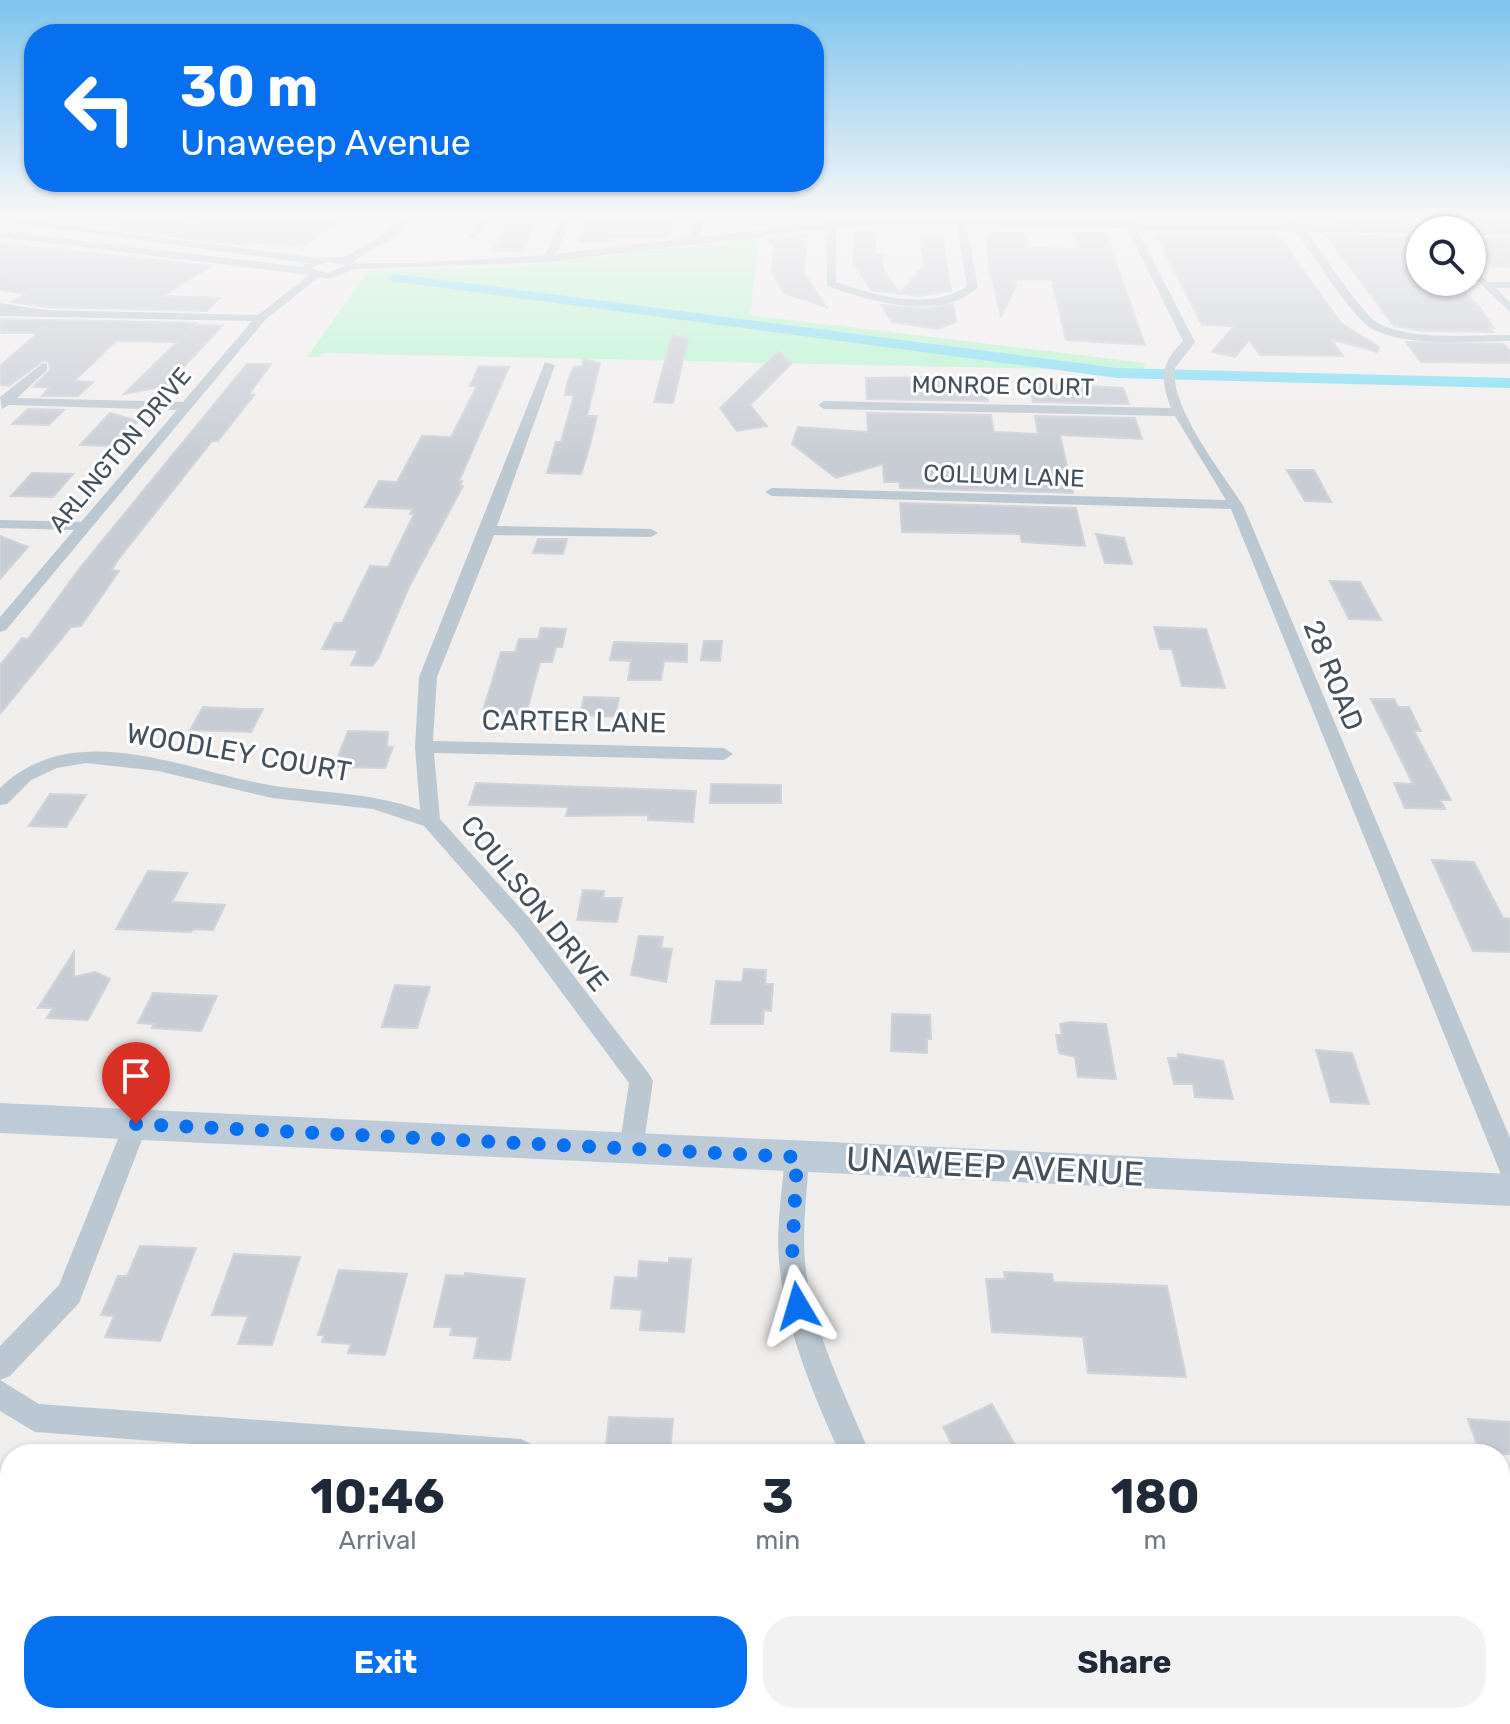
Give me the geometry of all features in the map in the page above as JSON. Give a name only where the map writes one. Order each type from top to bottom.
[{"type":"main road","name":"UNAWEEP AVENUE","points":[[0,1118],[1510,1190]]},
{"type":"street","name":"ARLINGTON DRIVE","points":[[0,627],[185,406],[282,297]]},
{"type":"street","points":[[874,297],[947,301],[958,297]]},
{"type":"street","name":"28 ROAD","points":[[1167,297],[1189,342],[1171,361],[1168,378],[1180,412],[1236,505],[1510,1167]]},
{"type":"street","points":[[1351,297],[1369,322],[1389,332],[1510,338]]},
{"type":"street","points":[[0,306],[45,313]]},
{"type":"street","points":[[0,313],[261,318]]},
{"type":"street","name":"COULSON DRIVE","points":[[549,365],[488,530],[428,677],[424,747],[431,821],[524,926],[641,1081],[631,1149]]},
{"type":"street","points":[[2,403],[43,367]]},
{"type":"street","points":[[2,403],[185,406]]},
{"type":"street","name":"MONROE COURT","points":[[824,405],[1180,412]]},
{"type":"street","name":"COLLUM LANE","points":[[772,492],[1236,505]]},
{"type":"street","points":[[0,524],[84,526]]},
{"type":"street","points":[[488,530],[651,533]]},
{"type":"street","name":"CARTER LANE","points":[[424,747],[724,754]]},
{"type":"street","name":"WOODLEY COURT","points":[[0,799],[23,774],[58,763],[110,757],[142,761],[258,789],[374,802],[431,821]]},
{"type":"street","points":[[0,1366],[69,1294],[136,1124]]},
{"type":"street","points":[[797,1157],[792,1258],[798,1306],[819,1373],[851,1444]]},
{"type":"street","points":[[0,1394],[35,1418],[386,1444]]},
{"type":"green space","points":[[349,297],[752,297],[750,315],[1145,363],[1144,371],[322,353],[319,357],[307,357]]},
{"type":"building","points":[[20,297],[220,298],[207,311],[45,307],[12,302]]},
{"type":"building","points":[[797,297],[820,297],[826,307]]},
{"type":"building","points":[[997,297],[1010,297],[1001,316]]},
{"type":"building","points":[[1056,297],[1128,297],[1145,345],[1066,340]]},
{"type":"building","points":[[1188,297],[1323,297],[1341,323],[1379,347],[1377,352],[1331,339],[1343,356],[1260,355],[1249,340],[1235,357],[1212,352],[1234,326],[1202,325]]},
{"type":"building","points":[[1373,297],[1470,297],[1494,328],[1489,328],[1493,332],[1422,331],[1394,326]]},
{"type":"building","points":[[953,304],[956,322],[937,329],[892,322],[881,305],[926,309]]},
{"type":"building","points":[[0,319],[222,326],[166,386],[124,394],[177,342],[116,341],[74,381],[93,382],[78,396],[42,396],[50,387],[33,387],[50,370],[49,362],[44,360],[9,386],[0,385],[0,366],[38,333],[0,333]]},
{"type":"building","points":[[672,335],[688,339],[673,403],[654,402]]},
{"type":"building","points":[[1406,342],[1503,344],[1510,351],[1510,363],[1421,362]]},
{"type":"building","points":[[779,351],[791,364],[750,405],[767,426],[737,431],[720,408]]},
{"type":"building","points":[[583,359],[600,363],[587,416],[597,416],[581,474],[547,473],[556,442],[561,442],[574,395],[565,395],[568,380],[574,367],[582,366]]},
{"type":"building","points":[[247,364],[271,364],[249,394],[254,395],[218,441],[212,441],[117,561],[112,570],[119,571],[81,626],[71,627],[0,714],[0,665],[22,638],[28,639],[79,569]]},
{"type":"building","points":[[479,366],[509,367],[459,481],[463,486],[409,587],[378,659],[372,666],[351,665],[358,650],[322,649],[335,623],[342,623],[370,566],[388,567],[414,514],[410,514],[413,509],[365,507],[379,481],[397,482],[422,436],[451,437],[477,386],[470,386]]},
{"type":"building","points":[[866,378],[978,378],[983,382],[988,401],[867,399]]},
{"type":"building","points":[[1029,383],[1123,388],[1129,404],[1033,402]]},
{"type":"building","points":[[28,409],[64,410],[49,425],[12,424]]},
{"type":"building","points":[[110,413],[138,421],[115,446],[80,445]]},
{"type":"building","points":[[867,413],[991,415],[994,432],[1038,434],[1035,416],[1135,418],[1142,439],[1060,435],[1073,493],[900,488],[899,482],[884,482],[883,464],[836,478],[792,444],[798,427],[868,432]]},
{"type":"building","points":[[1287,470],[1314,470],[1331,502],[1305,501]]},
{"type":"building","points":[[32,473],[73,474],[53,497],[11,496]]},
{"type":"building","points":[[900,503],[1076,508],[1085,546],[1022,542],[1020,534],[902,532]]},
{"type":"building","points":[[1096,534],[1124,538],[1132,564],[1105,563]]},
{"type":"building","points":[[0,536],[28,547],[0,579]]},
{"type":"building","points":[[538,539],[567,539],[563,554],[533,553]]},
{"type":"building","points":[[1330,581],[1360,582],[1381,620],[1349,619]]},
{"type":"building","points":[[1154,627],[1206,629],[1225,688],[1182,686],[1172,649],[1160,649]]},
{"type":"building","points":[[541,628],[566,629],[562,647],[556,647],[552,662],[540,662],[526,715],[482,714],[501,652],[515,652],[519,639],[538,639]]},
{"type":"building","points":[[704,641],[722,641],[720,661],[701,660]]},
{"type":"building","points":[[614,642],[687,644],[687,662],[664,661],[661,680],[628,680],[631,661],[610,660]]},
{"type":"building","points":[[584,697],[619,698],[615,717],[580,715]]},
{"type":"building","points":[[1371,699],[1394,699],[1398,707],[1409,707],[1421,731],[1414,731],[1451,800],[1440,800],[1445,809],[1405,808],[1394,783],[1413,784]]},
{"type":"building","points":[[203,707],[263,709],[251,732],[190,730]]},
{"type":"building","points":[[348,731],[388,732],[387,746],[393,747],[385,768],[334,767]]},
{"type":"building","points":[[476,783],[696,791],[693,822],[648,820],[648,815],[566,816],[568,807],[469,805]]},
{"type":"building","points":[[711,784],[781,785],[781,803],[710,803]]},
{"type":"building","points":[[50,794],[86,795],[66,827],[29,826]]},
{"type":"building","points":[[1432,860],[1474,862],[1503,918],[1510,919],[1510,952],[1473,951]]},
{"type":"building","points":[[148,871],[187,873],[172,902],[225,905],[213,930],[116,929]]},
{"type":"building","points":[[583,890],[604,891],[603,898],[622,898],[617,922],[577,920]]},
{"type":"building","points":[[639,936],[663,937],[661,948],[672,949],[666,982],[631,975]]},
{"type":"building","points":[[74,952],[74,977],[95,972],[110,979],[88,1020],[47,1018],[53,1008],[38,1008]]},
{"type":"building","points":[[744,969],[766,970],[765,984],[773,984],[771,1011],[764,1010],[763,1024],[711,1024],[716,981],[742,982]]},
{"type":"building","points":[[395,985],[430,987],[417,1028],[382,1027]]},
{"type":"building","points":[[153,993],[217,996],[201,1031],[152,1028],[154,1024],[138,1023]]},
{"type":"building","points":[[892,1014],[930,1015],[931,1039],[927,1039],[927,1053],[891,1051]]},
{"type":"building","points":[[1060,1024],[1106,1024],[1116,1079],[1078,1077],[1075,1057],[1059,1053],[1056,1035],[1062,1035]]},
{"type":"building","points":[[1316,1050],[1352,1053],[1369,1104],[1331,1102]]},
{"type":"building","points":[[1178,1054],[1223,1061],[1233,1099],[1195,1097],[1193,1084],[1174,1084],[1168,1058],[1178,1058]]},
{"type":"building","points":[[140,1246],[196,1248],[160,1341],[105,1337],[114,1316],[101,1315],[118,1276],[127,1276]]},
{"type":"building","points":[[234,1254],[300,1257],[272,1345],[238,1344],[248,1316],[212,1315]]},
{"type":"building","points":[[669,1258],[691,1259],[684,1332],[640,1330],[642,1310],[611,1308],[615,1277],[638,1278],[639,1261],[669,1263]]},
{"type":"building","points":[[339,1270],[407,1274],[385,1355],[348,1353],[351,1344],[322,1342],[324,1335],[318,1335]]},
{"type":"building","points":[[1004,1272],[1052,1274],[1053,1282],[1167,1286],[1186,1377],[1088,1373],[1083,1337],[992,1332],[986,1279],[1005,1279]]},
{"type":"building","points":[[465,1273],[525,1279],[510,1360],[474,1358],[478,1337],[450,1335],[452,1327],[434,1327],[446,1275],[465,1276]]},
{"type":"building","points":[[992,1404],[1014,1444],[952,1444],[943,1427]]},
{"type":"building","points":[[609,1417],[673,1419],[671,1444],[606,1444]]},
{"type":"building","points":[[1468,1419],[1510,1422],[1510,1444],[1477,1444]]},
{"type":"waterway","points":[[544,297],[1117,373],[1510,383]]},
{"type":"route","points":[[136,1124],[797,1157],[792,1258],[798,1306]]}]
